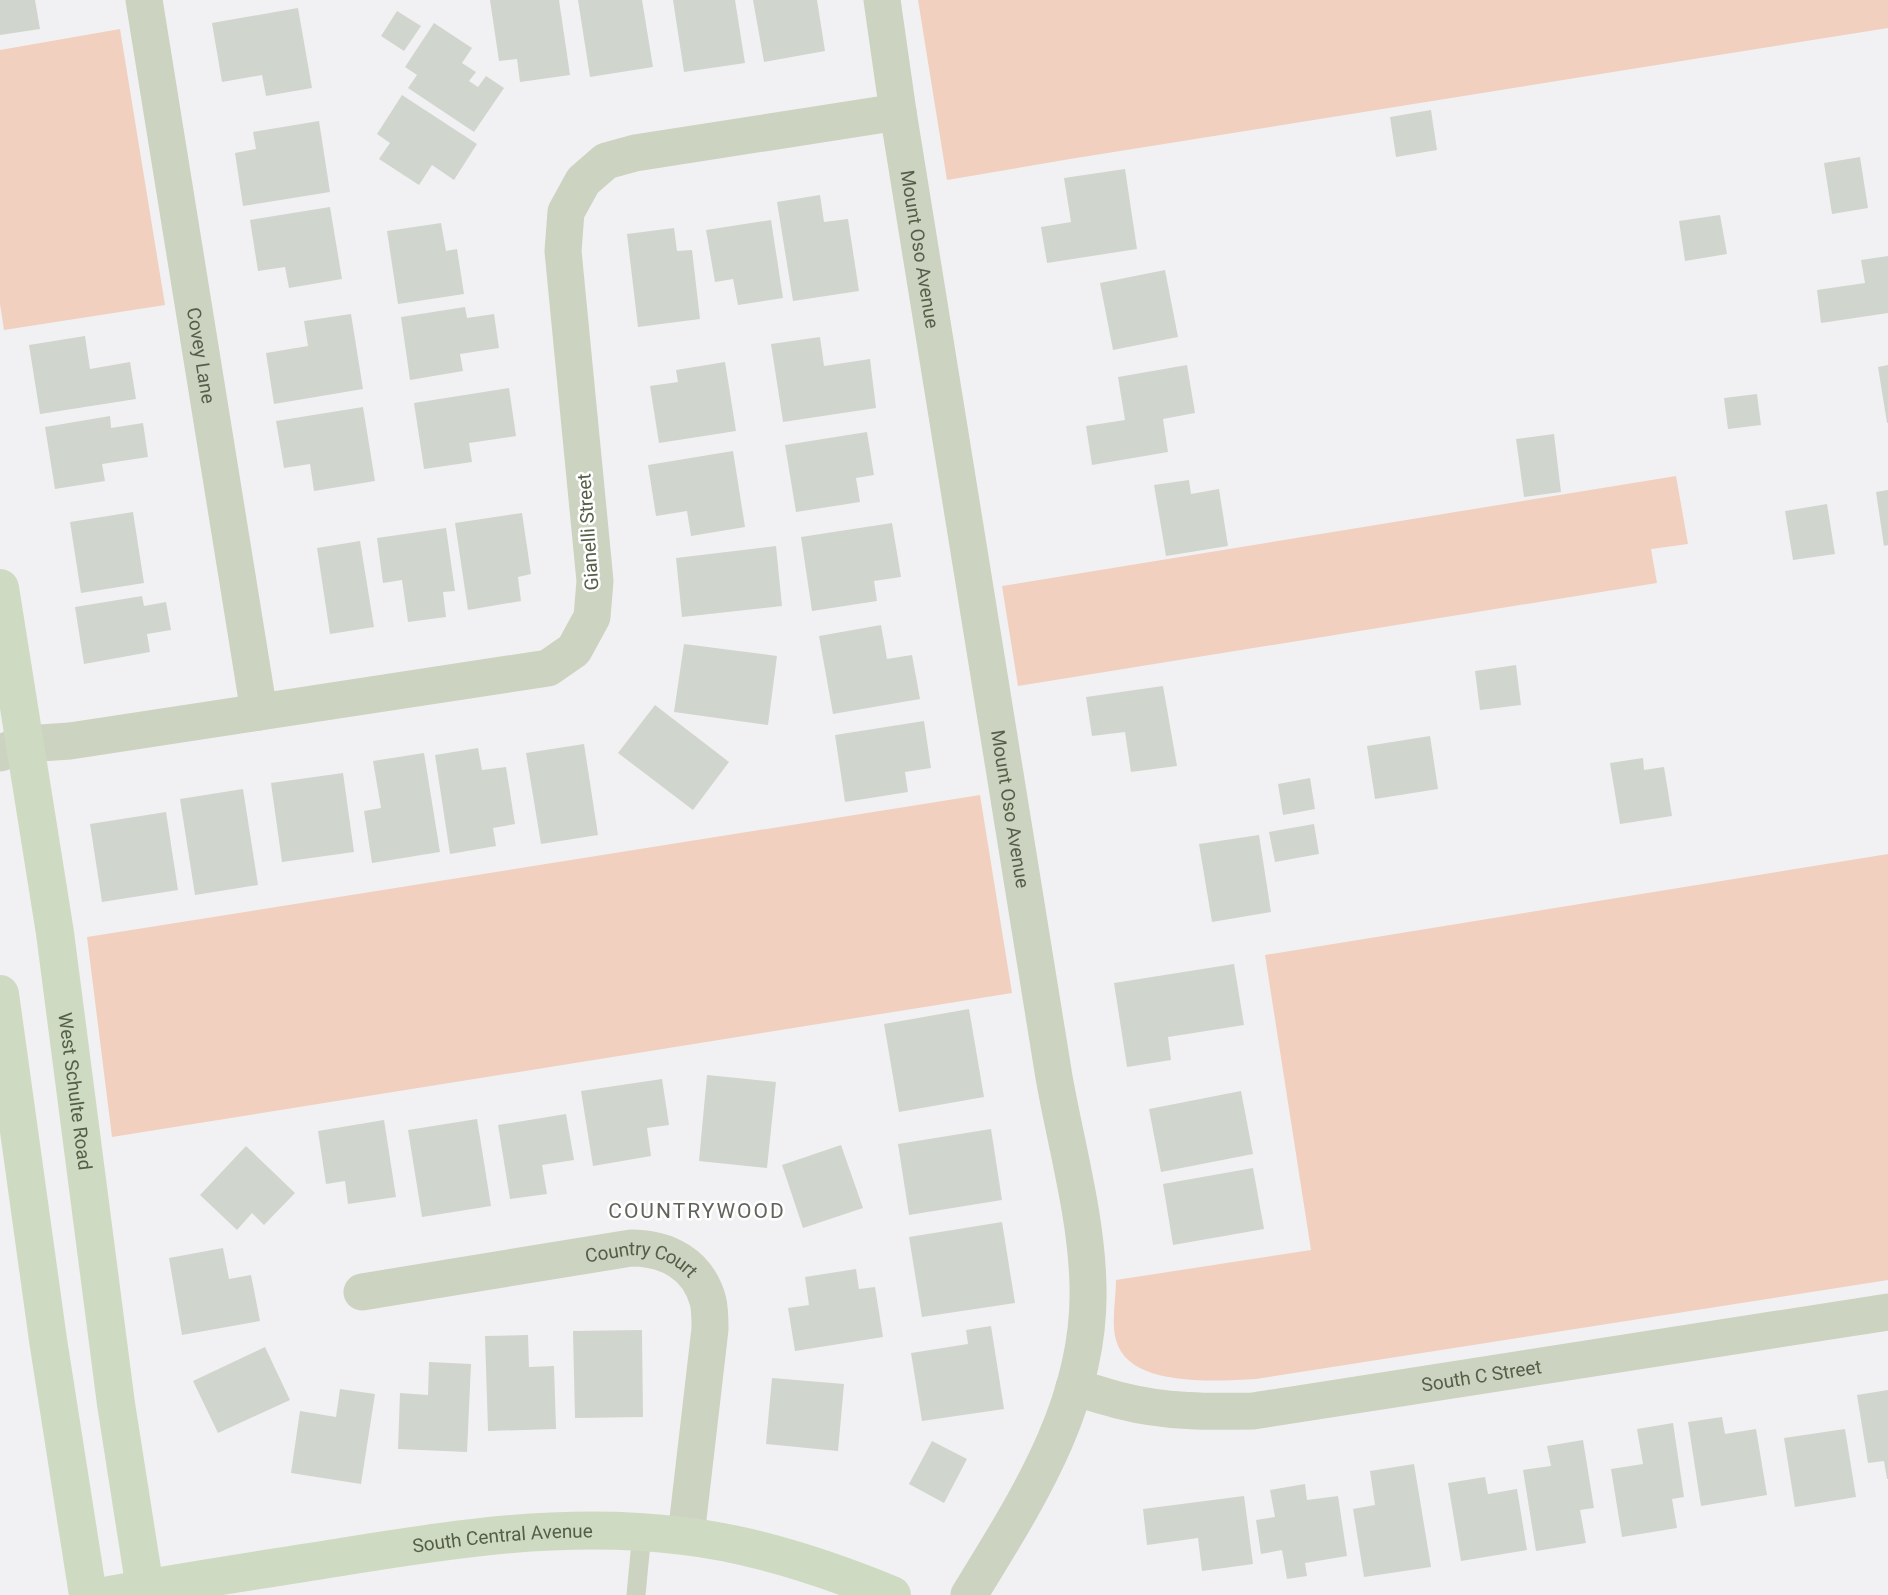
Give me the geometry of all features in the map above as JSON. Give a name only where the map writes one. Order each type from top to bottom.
[{"type":"main road","name":"West Schulte Road","points":[[0,588],[8,745],[55,933],[116,1404],[134,1593]]},
{"type":"main road","points":[[0,994],[48,1340],[88,1595]]},
{"type":"main road","name":"South Central Avenue","points":[[134,1593],[439,1541],[536,1531],[642,1532],[686,1536],[794,1560],[892,1595]]},
{"type":"street","name":"Covey Lane","points":[[144,0],[259,712]]},
{"type":"street","name":"Mount Oso Avenue","points":[[882,0],[1054,1077],[1083,1230],[1088,1287],[1085,1341],[1074,1387],[1055,1445],[1032,1490],[969,1595]]},
{"type":"street","name":"Gianelli Street","points":[[8,745],[70,741],[548,668],[574,650],[592,618],[595,581],[564,251],[566,212],[583,181],[606,161],[635,153],[898,111]]},
{"type":"street","name":"Country Court","points":[[362,1292],[631,1248],[662,1251],[680,1260],[698,1276],[708,1301],[710,1329],[686,1536]]},
{"type":"street","name":"South C Street","points":[[1074,1387],[1123,1402],[1168,1408],[1213,1412],[1254,1411],[1888,1312]]},
{"type":"lane","points":[[636,1595],[642,1532]]},
{"type":"shaded area","points":[[918,0],[1888,0],[1888,28],[947,180]]},
{"type":"shaded area","points":[[120,29],[165,305],[4,330],[0,304],[0,50]]},
{"type":"shaded area","points":[[1676,476],[1688,544],[1651,549],[1657,583],[1018,686],[1002,586]]},
{"type":"shaded area","points":[[980,795],[1012,993],[112,1137],[87,937]]},
{"type":"shaded area","points":[[1888,854],[1888,1280],[1256,1379],[1176,1378],[1137,1367],[1124,1356],[1115,1333],[1116,1280],[1311,1250],[1265,955]]},
{"type":"building","points":[[0,0],[35,0],[40,29],[0,35]]},
{"type":"building","points":[[490,0],[559,0],[570,75],[520,82],[517,59],[499,61]]},
{"type":"building","points":[[578,0],[642,0],[653,67],[590,77]]},
{"type":"building","points":[[673,0],[735,0],[745,63],[684,72]]},
{"type":"building","points":[[753,0],[817,0],[825,51],[764,62]]},
{"type":"building","points":[[298,8],[312,88],[266,96],[262,75],[222,82],[212,23]]},
{"type":"building","points":[[397,11],[421,26],[404,51],[381,36]]},
{"type":"building","points":[[434,23],[472,48],[462,63],[476,72],[469,81],[478,87],[486,76],[504,88],[474,132],[408,88],[417,75],[405,67]]},
{"type":"building","points":[[402,95],[477,144],[454,180],[432,165],[419,185],[379,159],[390,143],[377,134]]},
{"type":"building","points":[[1431,110],[1437,150],[1396,157],[1390,117]]},
{"type":"building","points":[[319,121],[330,192],[243,206],[235,153],[256,149],[253,132]]},
{"type":"building","points":[[1860,157],[1868,208],[1832,214],[1824,163]]},
{"type":"building","points":[[1125,169],[1137,249],[1047,263],[1041,227],[1071,222],[1064,178]]},
{"type":"building","points":[[820,195],[824,222],[848,219],[859,291],[793,301],[777,202]]},
{"type":"building","points":[[330,207],[342,279],[289,288],[285,267],[258,271],[250,220]]},
{"type":"building","points":[[1720,215],[1727,254],[1685,261],[1679,221]]},
{"type":"building","points":[[771,220],[783,298],[738,305],[733,279],[715,282],[706,230]]},
{"type":"building","points":[[441,223],[446,251],[457,249],[464,294],[398,304],[387,231]]},
{"type":"building","points":[[674,228],[677,251],[692,250],[700,319],[638,327],[627,234]]},
{"type":"building","points":[[1888,256],[1888,313],[1821,323],[1817,290],[1865,283],[1861,260]]},
{"type":"building","points":[[1165,270],[1178,337],[1113,350],[1100,283]]},
{"type":"building","points":[[465,307],[467,318],[494,314],[499,348],[460,354],[463,371],[410,380],[401,317]]},
{"type":"building","points":[[351,314],[363,389],[274,404],[266,353],[308,346],[304,321]]},
{"type":"building","points":[[85,336],[90,369],[130,362],[136,399],[40,414],[29,345]]},
{"type":"building","points":[[820,337],[824,366],[870,359],[876,408],[783,422],[771,344]]},
{"type":"building","points":[[725,362],[736,431],[659,443],[650,386],[678,382],[676,370]]},
{"type":"building","points":[[1187,365],[1195,413],[1163,419],[1168,452],[1092,465],[1086,426],[1125,420],[1118,377]]},
{"type":"building","points":[[1888,365],[1888,423],[1887,423],[1878,367]]},
{"type":"building","points":[[509,388],[516,436],[469,443],[472,462],[424,469],[414,403]]},
{"type":"building","points":[[1757,394],[1761,425],[1728,429],[1724,398]]},
{"type":"building","points":[[363,407],[375,481],[314,491],[310,464],[284,468],[276,421]]},
{"type":"building","points":[[110,416],[111,428],[143,423],[148,457],[102,464],[105,481],[55,489],[45,427]]},
{"type":"building","points":[[867,432],[874,475],[856,478],[860,502],[796,512],[785,445]]},
{"type":"building","points":[[1554,434],[1561,492],[1524,497],[1516,439]]},
{"type":"building","points":[[733,451],[745,527],[691,536],[687,511],[656,516],[648,465]]},
{"type":"building","points":[[1189,480],[1191,494],[1219,489],[1228,546],[1166,556],[1154,485]]},
{"type":"building","points":[[1888,490],[1888,545],[1884,546],[1876,492]]},
{"type":"building","points":[[1827,504],[1835,554],[1793,560],[1785,511]]},
{"type":"building","points":[[133,512],[144,583],[81,593],[70,522]]},
{"type":"building","points":[[522,513],[531,574],[518,577],[521,601],[468,610],[455,523]]},
{"type":"building","points":[[892,523],[901,577],[874,581],[877,601],[812,611],[801,537]]},
{"type":"building","points":[[446,528],[455,591],[443,592],[446,617],[408,622],[402,580],[383,583],[377,538]]},
{"type":"building","points":[[360,541],[374,627],[330,634],[317,548]]},
{"type":"building","points":[[776,546],[782,606],[682,617],[676,558]]},
{"type":"building","points":[[142,596],[144,606],[166,602],[171,630],[147,634],[150,652],[84,664],[75,607]]},
{"type":"building","points":[[881,625],[887,659],[912,655],[920,699],[833,714],[819,636]]},
{"type":"building","points":[[684,644],[777,656],[768,725],[674,712]]},
{"type":"building","points":[[1516,665],[1521,705],[1480,710],[1475,671]]},
{"type":"building","points":[[1163,686],[1177,766],[1131,772],[1125,732],[1092,736],[1086,697]]},
{"type":"building","points":[[655,705],[729,762],[693,810],[618,753]]},
{"type":"building","points":[[924,721],[931,768],[905,772],[908,792],[845,802],[835,735]]},
{"type":"building","points":[[1430,736],[1438,789],[1375,799],[1367,746]]},
{"type":"building","points":[[584,744],[598,835],[541,844],[526,753]]},
{"type":"building","points":[[478,748],[482,770],[506,767],[515,824],[493,828],[496,846],[450,854],[435,755]]},
{"type":"building","points":[[424,753],[440,852],[372,863],[364,811],[381,808],[373,761]]},
{"type":"building","points":[[1643,758],[1644,770],[1664,767],[1672,816],[1620,824],[1610,763]]},
{"type":"building","points":[[343,773],[354,852],[282,862],[271,783]]},
{"type":"building","points":[[1310,778],[1315,809],[1283,815],[1278,784]]},
{"type":"building","points":[[243,789],[258,885],[195,895],[180,799]]},
{"type":"building","points":[[166,812],[178,890],[102,902],[90,824]]},
{"type":"building","points":[[1314,824],[1319,854],[1275,862],[1269,832]]},
{"type":"building","points":[[1259,835],[1271,912],[1212,922],[1199,844]]},
{"type":"building","points":[[1234,964],[1244,1025],[1168,1037],[1171,1060],[1127,1067],[1114,983]]},
{"type":"building","points":[[969,1009],[984,1097],[899,1112],[884,1024]]},
{"type":"building","points":[[707,1075],[776,1082],[767,1168],[699,1161]]},
{"type":"building","points":[[662,1079],[669,1125],[647,1128],[651,1156],[593,1166],[581,1091]]},
{"type":"building","points":[[1241,1091],[1253,1154],[1161,1172],[1149,1109]]},
{"type":"building","points":[[566,1114],[574,1160],[542,1165],[547,1194],[510,1199],[498,1125]]},
{"type":"building","points":[[477,1119],[491,1206],[422,1217],[408,1130]]},
{"type":"building","points":[[384,1120],[396,1197],[348,1204],[345,1181],[326,1184],[318,1131]]},
{"type":"building","points":[[991,1129],[1002,1200],[909,1215],[898,1144]]},
{"type":"building","points":[[841,1145],[863,1208],[803,1228],[782,1165]]},
{"type":"building","points":[[246,1146],[295,1193],[264,1225],[252,1213],[237,1230],[200,1195]]},
{"type":"building","points":[[1253,1168],[1264,1229],[1173,1245],[1163,1184]]},
{"type":"building","points":[[1002,1222],[1015,1303],[922,1317],[909,1237]]},
{"type":"building","points":[[223,1248],[229,1279],[251,1275],[260,1321],[182,1335],[169,1258]]},
{"type":"building","points":[[856,1269],[859,1289],[875,1287],[883,1337],[795,1351],[788,1308],[809,1305],[805,1277]]},
{"type":"building","points":[[991,1326],[1004,1409],[922,1421],[911,1353],[968,1344],[966,1330]]},
{"type":"building","points":[[642,1330],[643,1417],[575,1418],[573,1331]]},
{"type":"building","points":[[528,1335],[529,1367],[554,1366],[556,1429],[488,1431],[485,1336]]},
{"type":"building","points":[[265,1347],[290,1400],[218,1433],[193,1381]]},
{"type":"building","points":[[429,1362],[471,1364],[467,1452],[398,1449],[400,1393],[428,1395]]},
{"type":"building","points":[[772,1378],[844,1384],[838,1451],[766,1444]]},
{"type":"building","points":[[340,1389],[375,1394],[361,1484],[291,1473],[300,1411],[336,1417]]},
{"type":"building","points":[[1888,1390],[1887,1479],[1884,1461],[1868,1463],[1857,1395]]},
{"type":"building","points":[[1722,1417],[1725,1434],[1756,1429],[1767,1495],[1701,1506],[1688,1422]]},
{"type":"building","points":[[1673,1423],[1684,1497],[1672,1499],[1677,1528],[1622,1537],[1611,1469],[1643,1464],[1637,1429]]},
{"type":"building","points":[[1845,1429],[1856,1497],[1795,1507],[1784,1438]]},
{"type":"building","points":[[1583,1440],[1594,1508],[1580,1510],[1586,1543],[1536,1551],[1523,1470],[1551,1466],[1547,1446]]},
{"type":"building","points":[[932,1441],[967,1459],[944,1503],[909,1484]]},
{"type":"building","points":[[1414,1464],[1431,1567],[1364,1577],[1353,1509],[1375,1505],[1370,1471]]},
{"type":"building","points":[[1485,1477],[1488,1494],[1517,1489],[1527,1550],[1461,1561],[1448,1483]]},
{"type":"building","points":[[1305,1484],[1307,1500],[1338,1496],[1347,1556],[1305,1563],[1307,1576],[1287,1579],[1282,1550],[1261,1554],[1256,1520],[1275,1517],[1270,1490]]},
{"type":"building","points":[[1244,1496],[1253,1564],[1202,1571],[1198,1538],[1147,1545],[1143,1509]]},
{"type":"district","name":"COUNTRYWOOD","points":[[697,1211]]}]
